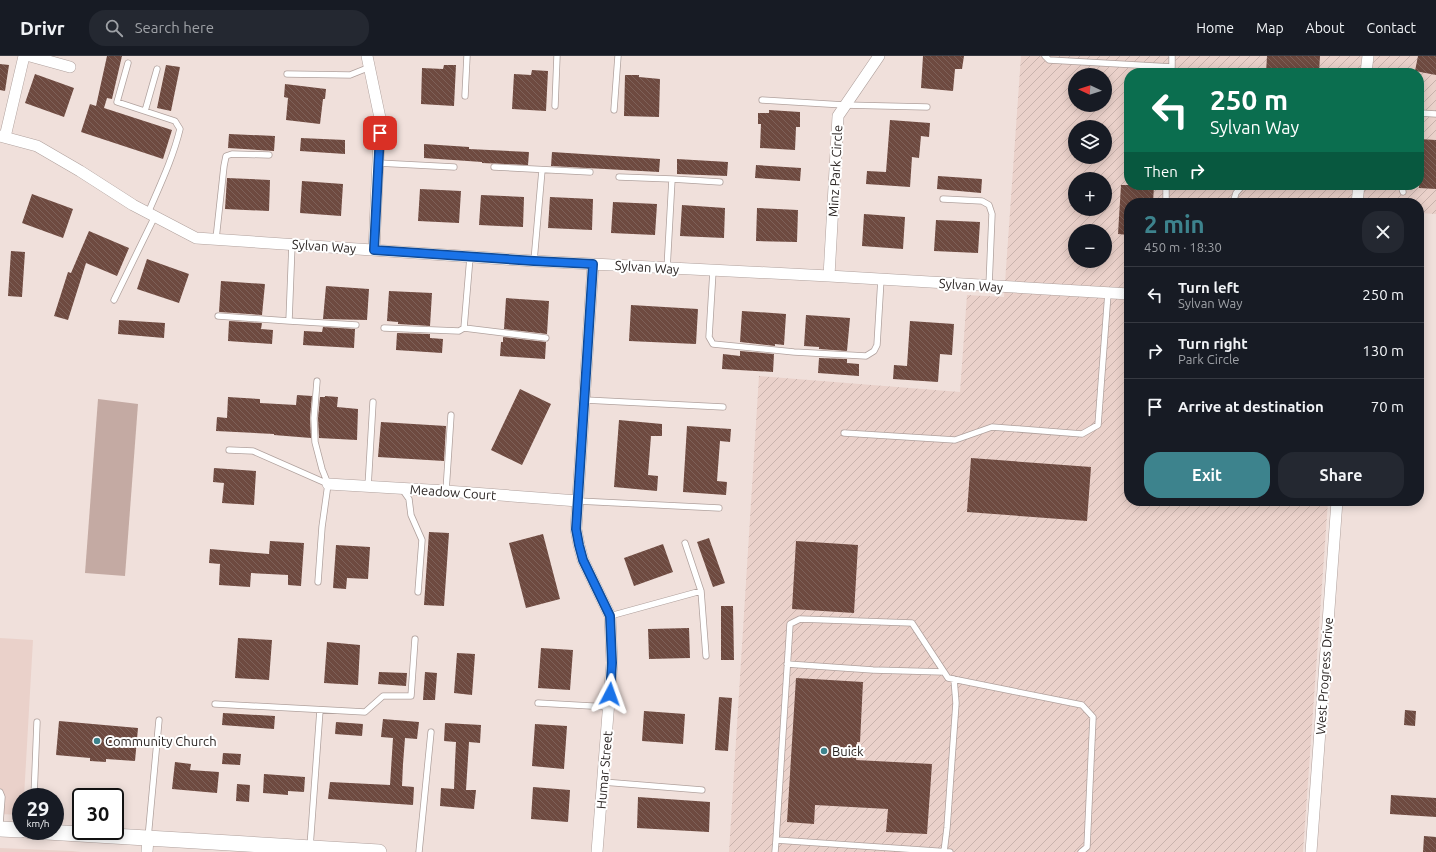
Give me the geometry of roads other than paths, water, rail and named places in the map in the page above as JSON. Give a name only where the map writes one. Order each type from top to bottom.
[{"type":"main road","points":[[0,829],[12,830]]},
{"type":"main road","points":[[64,835],[148,845],[291,849],[310,848],[336,851],[370,852]]},
{"type":"street","points":[[2,136],[24,56]]},
{"type":"street","points":[[30,56],[70,67]]},
{"type":"street","points":[[367,56],[380,118],[374,250]]},
{"type":"street","name":"Minz Park Circle","points":[[830,276],[838,116],[844,105],[879,56]]},
{"type":"street","points":[[1367,68],[1368,56]]},
{"type":"street","name":"Sylvan Way","points":[[2,136],[36,146],[80,171],[133,205],[196,238],[667,269],[830,276],[1124,294]]},
{"type":"street","name":"Humar Street","points":[[593,264],[576,529],[583,560],[610,616],[612,663],[597,852]]},
{"type":"street","name":"Meadow Court","points":[[328,484],[578,501]]},
{"type":"street","name":"West Progress Drive","points":[[1311,852],[1337,506]]},
{"type":"lane","points":[[465,96],[467,56]]},
{"type":"lane","points":[[555,106],[557,56]]},
{"type":"lane","points":[[614,110],[618,56]]},
{"type":"lane","points":[[1045,56],[1049,60],[1172,66],[1172,56]]},
{"type":"lane","points":[[114,300],[151,214],[176,147],[180,129],[175,121],[117,102],[128,63]]},
{"type":"lane","points":[[287,74],[350,75],[370,67]]},
{"type":"lane","points":[[145,111],[157,69]]},
{"type":"lane","points":[[762,100],[844,105],[927,107]]},
{"type":"lane","points":[[1424,113],[1436,114]]},
{"type":"lane","points":[[216,239],[226,156],[232,154],[269,155]]},
{"type":"lane","points":[[378,163],[454,168]]},
{"type":"lane","points":[[494,168],[590,172]]},
{"type":"lane","points":[[534,261],[542,170]]},
{"type":"lane","points":[[619,177],[720,182]]},
{"type":"lane","points":[[667,269],[672,179]]},
{"type":"lane","points":[[943,199],[982,202],[989,205],[992,214],[989,286]]},
{"type":"lane","points":[[289,321],[292,244]]},
{"type":"lane","points":[[464,328],[470,257]]},
{"type":"lane","points":[[713,271],[709,337],[713,344],[794,352],[866,356],[874,351],[877,345],[881,279]]},
{"type":"lane","points":[[844,433],[955,440],[992,426],[1082,434],[1098,425],[1108,293]]},
{"type":"lane","points":[[218,316],[356,325]]},
{"type":"lane","points":[[384,328],[459,331],[464,328],[546,338]]},
{"type":"lane","points":[[317,380],[314,418],[315,442],[322,469],[328,484],[322,527],[318,582]]},
{"type":"lane","points":[[585,400],[723,408]]},
{"type":"lane","points":[[368,487],[373,402]]},
{"type":"lane","points":[[446,491],[451,415]]},
{"type":"lane","points":[[229,450],[253,451],[328,484]]},
{"type":"lane","points":[[402,488],[409,499],[411,515],[422,540],[418,592]]},
{"type":"lane","points":[[578,501],[719,508]]},
{"type":"lane","points":[[685,543],[701,591],[706,656]]},
{"type":"lane","points":[[610,616],[701,591]]},
{"type":"lane","points":[[775,852],[790,624],[800,619],[912,623],[948,678],[1082,705],[1093,718],[1087,847],[1081,852]]},
{"type":"lane","points":[[215,704],[365,712],[383,696],[411,696],[415,639]]},
{"type":"lane","points":[[788,664],[873,670],[944,672]]},
{"type":"lane","points":[[944,852],[948,828],[956,702],[954,679]]},
{"type":"lane","points":[[538,703],[609,708]]},
{"type":"lane","points":[[310,848],[320,710]]},
{"type":"lane","points":[[148,845],[159,720]]},
{"type":"lane","points":[[34,788],[38,722]]},
{"type":"lane","points":[[419,852],[431,732]]},
{"type":"lane","points":[[603,782],[702,790]]},
{"type":"lane","points":[[0,792],[2,797],[0,824]]},
{"type":"lane","points":[[776,840],[950,852]]},
{"type":"place","name":"Community Church","points":[[97,741]]},
{"type":"place","name":"Buick","points":[[824,751]]}]
